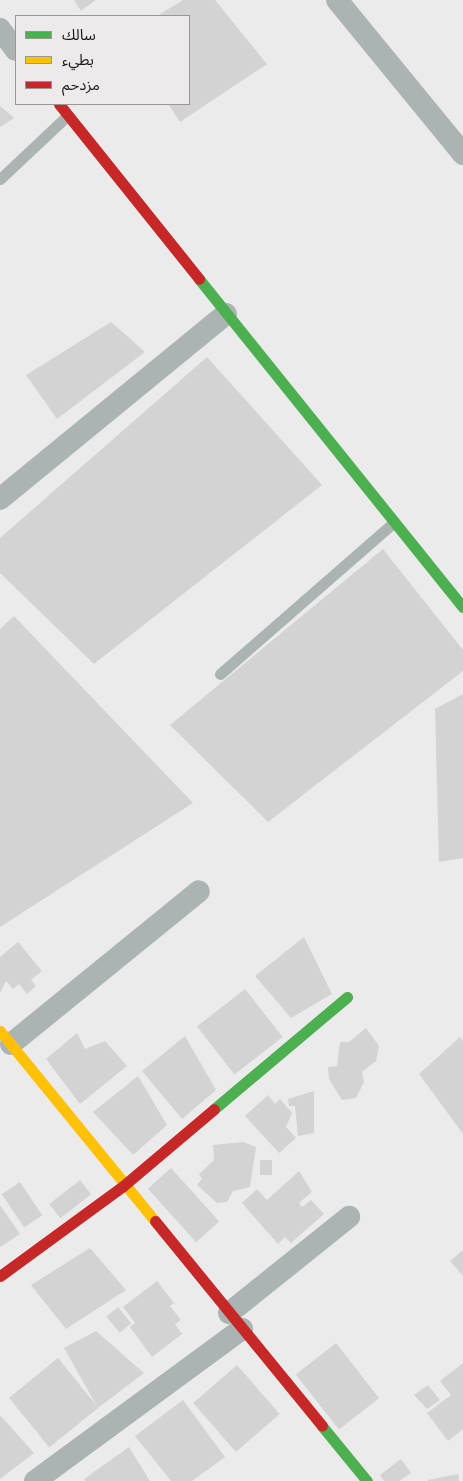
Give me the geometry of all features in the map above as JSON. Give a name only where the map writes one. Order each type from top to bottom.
[{"type":"street","points":[[336,0],[463,154]]},
{"type":"street","points":[[0,29],[15,49]]},
{"type":"street","points":[[60,105],[463,607]]},
{"type":"street","points":[[0,499],[226,314]]},
{"type":"street","points":[[200,891],[5,1037],[123,1186],[367,1481]]},
{"type":"street","points":[[0,1276],[123,1186],[347,997]]},
{"type":"street","points":[[35,1481],[235,1321],[348,1217]]},
{"type":"lane","points":[[0,179],[68,115]]},
{"type":"lane","points":[[220,674],[394,522]]},
{"type":"building","points":[[74,0],[96,0],[81,11]]},
{"type":"building","points":[[183,0],[215,0],[267,64],[180,122],[169,105],[190,105],[190,15],[159,15]]},
{"type":"building","points":[[0,106],[14,118],[0,127]]},
{"type":"building","points":[[111,322],[145,352],[57,419],[26,375]]},
{"type":"building","points":[[207,357],[322,485],[94,664],[0,573],[0,538]]},
{"type":"building","points":[[383,549],[463,650],[463,671],[268,822],[170,725]]},
{"type":"building","points":[[14,616],[193,803],[0,927],[0,629]]},
{"type":"building","points":[[463,694],[463,858],[439,862],[435,709]]},
{"type":"building","points":[[304,937],[332,994],[291,1018],[255,976]]},
{"type":"building","points":[[18,942],[42,971],[31,980],[36,986],[27,994],[19,984],[13,989],[6,981],[0,993],[0,957]]},
{"type":"building","points":[[245,989],[283,1037],[234,1075],[197,1027]]},
{"type":"building","points":[[366,1028],[379,1046],[376,1061],[362,1072],[364,1082],[356,1098],[342,1100],[329,1079],[328,1067],[337,1066],[340,1042],[349,1042]]},
{"type":"building","points":[[77,1033],[85,1049],[105,1041],[127,1066],[80,1104],[46,1059]]},
{"type":"building","points":[[185,1036],[216,1090],[182,1119],[142,1071]]},
{"type":"building","points":[[460,1037],[463,1041],[463,1134],[419,1074]]},
{"type":"building","points":[[138,1076],[167,1125],[133,1155],[93,1112]]},
{"type":"building","points":[[314,1091],[314,1133],[298,1136],[295,1106],[289,1106],[288,1099]]},
{"type":"building","points":[[268,1095],[275,1104],[280,1099],[292,1113],[286,1127],[296,1138],[279,1153],[245,1116]]},
{"type":"building","points":[[243,1142],[256,1147],[250,1187],[233,1191],[227,1202],[217,1203],[197,1185],[202,1179],[199,1174],[214,1160],[213,1145]]},
{"type":"building","points":[[260,1160],[272,1160],[272,1175],[260,1175]]},
{"type":"building","points":[[171,1168],[219,1222],[196,1242],[148,1189]]},
{"type":"building","points":[[299,1171],[312,1192],[299,1203],[302,1207],[311,1200],[324,1214],[291,1243],[285,1237],[278,1244],[242,1203],[257,1189],[267,1200]]},
{"type":"building","points":[[80,1180],[91,1194],[60,1218],[49,1204]]},
{"type":"building","points":[[20,1182],[42,1215],[24,1227],[2,1194]]},
{"type":"building","points":[[0,1205],[20,1234],[0,1247]]},
{"type":"building","points":[[90,1248],[126,1290],[66,1329],[31,1285]]},
{"type":"building","points":[[463,1250],[463,1276],[450,1261]]},
{"type":"building","points":[[157,1281],[174,1303],[170,1306],[181,1320],[175,1324],[182,1334],[152,1357],[130,1327],[135,1323],[123,1307]]},
{"type":"building","points":[[118,1307],[131,1323],[120,1333],[106,1316]]},
{"type":"building","points":[[96,1331],[144,1373],[98,1408],[64,1348]]},
{"type":"building","points":[[336,1343],[379,1398],[339,1430],[296,1374]]},
{"type":"building","points":[[58,1358],[98,1408],[49,1447],[9,1398]]},
{"type":"building","points":[[463,1363],[463,1429],[448,1441],[427,1413],[451,1395],[440,1381]]},
{"type":"building","points":[[237,1365],[280,1414],[236,1452],[193,1403]]},
{"type":"building","points":[[428,1385],[440,1400],[427,1409],[414,1395]]},
{"type":"building","points":[[183,1400],[225,1457],[192,1481],[171,1481],[135,1436]]},
{"type":"building","points":[[0,1415],[34,1453],[0,1479]]},
{"type":"building","points":[[129,1447],[150,1481],[85,1481],[84,1479]]},
{"type":"building","points":[[401,1459],[411,1473],[399,1481],[384,1481],[380,1475]]},
{"type":"building","points":[[458,1474],[459,1481],[428,1481],[428,1480]]},
{"type":"traffic: fast","points":[[199,279],[463,607]]},
{"type":"traffic: fast","points":[[214,1109],[347,997]]},
{"type":"traffic: fast","points":[[322,1426],[367,1481]]},
{"type":"traffic: slow","points":[[0,1031],[155,1221]]},
{"type":"traffic: jam","points":[[60,105],[199,279]]},
{"type":"traffic: jam","points":[[0,1276],[123,1186],[214,1109]]},
{"type":"traffic: jam","points":[[155,1221],[322,1426]]}]
